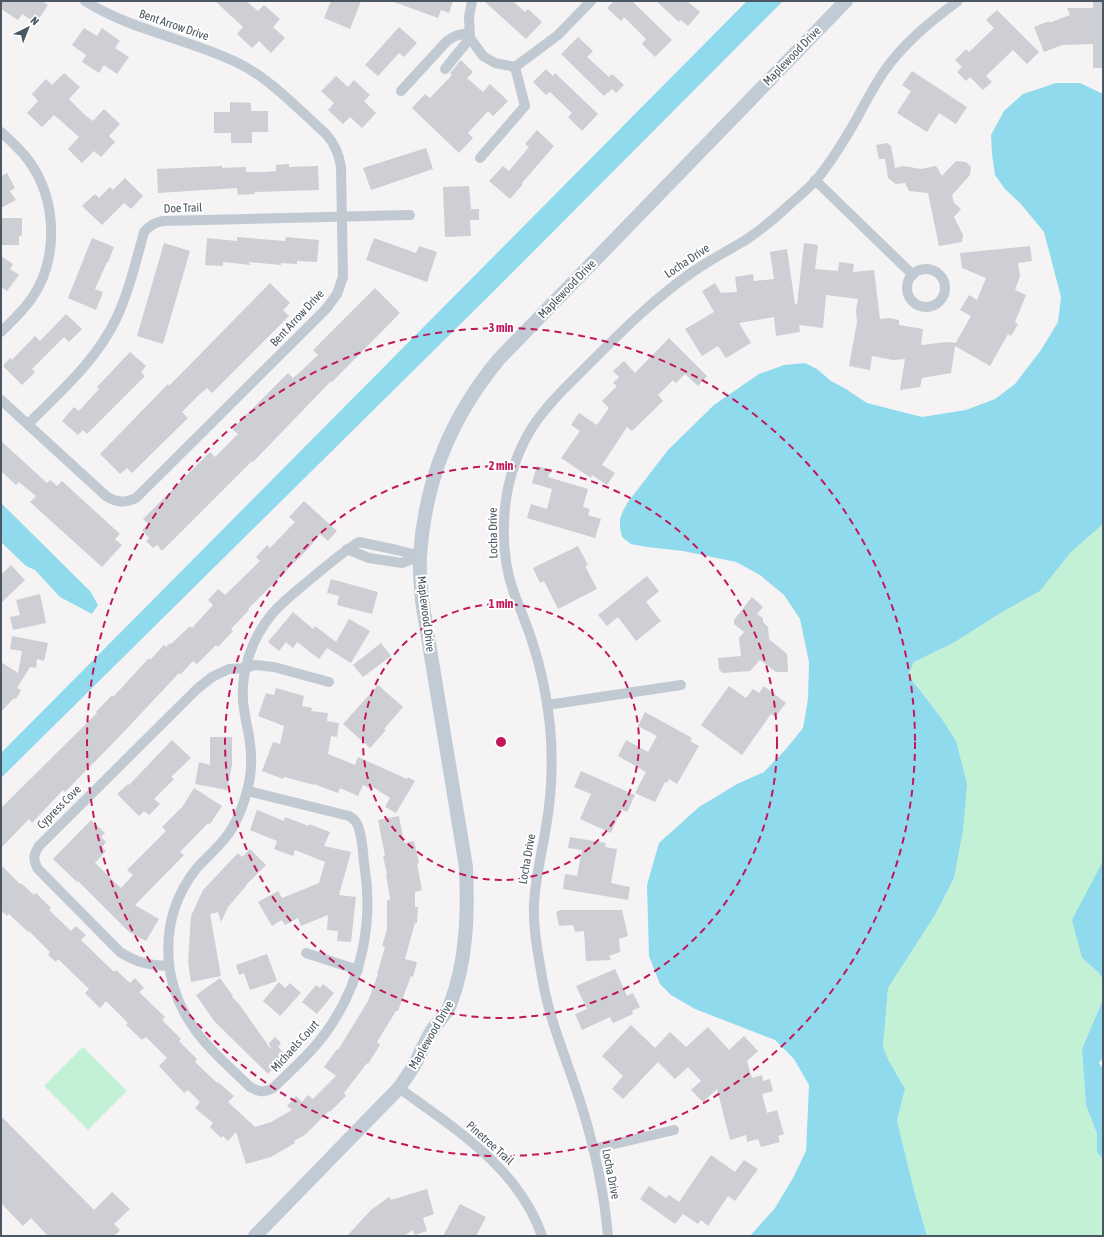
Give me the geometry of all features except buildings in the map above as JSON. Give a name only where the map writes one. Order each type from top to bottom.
[{"type":"street","name":"Bent Arrow Drive","points":[[1,400],[106,496],[113,500],[129,502],[136,498],[332,302],[339,290],[343,277],[341,166],[339,154],[332,140],[278,90],[257,74],[235,61],[128,23],[84,1]]},
{"type":"street","points":[[445,69],[469,36],[469,18],[472,1]]},
{"type":"street","points":[[401,91],[447,41],[463,33],[469,36],[483,56],[495,63],[515,67],[558,35],[591,1]]},
{"type":"street","name":"Maplewood Drive","points":[[255,1236],[400,1088],[415,1063],[431,1031],[450,1007],[456,986],[463,954],[467,922],[468,900],[465,862],[422,601],[420,556],[425,512],[429,493],[438,461],[451,431],[467,402],[499,359],[846,1]]},
{"type":"street","name":"Locha Drive","points":[[608,1236],[593,1149],[582,1106],[549,1010],[535,936],[533,909],[535,882],[547,823],[551,791],[552,758],[547,705],[540,670],[533,644],[508,574],[504,548],[506,499],[515,464],[525,440],[556,396],[646,308],[670,287],[747,239],[765,226],[816,180],[853,124],[886,68],[920,31],[958,1]]},
{"type":"street","points":[[480,158],[526,106],[515,67]]},
{"type":"street","points":[[1,132],[24,154],[39,177],[46,194],[52,230],[49,256],[44,274],[36,290],[21,312],[1,332]]},
{"type":"street","points":[[816,180],[913,274]]},
{"type":"street","name":"Doe Trail","points":[[28,424],[82,370],[98,350],[116,319],[126,294],[144,232],[149,226],[156,222],[410,215]]},
{"type":"street","points":[[169,966],[168,937],[172,918],[178,901],[186,884],[197,868],[222,841],[233,826],[248,791],[251,764],[249,736],[243,700],[243,682],[253,644],[262,628],[273,613],[286,600],[347,549],[359,542],[420,556]]},
{"type":"street","points":[[347,549],[369,558],[402,563],[420,556]]},
{"type":"street","points":[[246,668],[255,665],[274,667],[329,682]]},
{"type":"street","name":"Cypress Cove","points":[[169,966],[142,963],[120,952],[38,869],[34,862],[34,853],[39,846],[197,688],[229,669],[246,668]]},
{"type":"street","points":[[547,705],[681,685]]},
{"type":"street","name":"Michaels Court","points":[[169,966],[172,983],[186,1018],[197,1033],[250,1087],[257,1092],[266,1092],[273,1088],[299,1063],[328,1030],[342,1007],[358,970],[366,933],[368,906],[367,879],[359,828],[355,821],[349,816],[248,791]]},
{"type":"street","points":[[306,953],[358,970]]},
{"type":"street","name":"Pinetree Trail","points":[[400,1088],[474,1143],[496,1164],[512,1183],[528,1206],[542,1236]]},
{"type":"street","points":[[593,1149],[674,1130]]},
{"type":"green space","points":[[1103,524],[1103,861],[1082,958],[1099,973],[1103,980],[1103,1004],[1101,1004],[1082,1049],[1086,1105],[1097,1135],[1097,1152],[1103,1159],[1103,1236],[927,1236],[897,1121],[905,1089],[883,1047],[888,988],[935,915],[954,878],[956,741],[942,719],[908,675],[914,662],[955,642],[1002,612],[1040,591],[1071,552]]},
{"type":"green space","points":[[83,1047],[127,1091],[88,1130],[44,1086]]},
{"type":"water","points":[[747,1],[783,1],[500,285],[1,778],[1,753]]},
{"type":"water","points":[[1056,83],[1080,83],[1103,94],[1103,524],[1071,552],[1040,591],[1002,612],[955,642],[914,662],[908,675],[942,719],[956,741],[967,784],[963,830],[954,878],[935,915],[888,988],[883,1047],[905,1089],[897,1121],[927,1236],[750,1236],[775,1208],[793,1178],[806,1151],[809,1085],[794,1059],[775,1040],[695,1009],[671,995],[660,984],[649,956],[647,885],[659,843],[699,807],[737,784],[764,772],[786,749],[803,728],[808,699],[809,662],[800,619],[784,595],[760,575],[736,562],[683,551],[631,544],[622,537],[620,519],[628,502],[668,450],[714,405],[759,374],[784,365],[805,363],[817,369],[831,381],[867,403],[922,417],[966,410],[995,399],[1015,384],[1041,350],[1058,322],[1061,297],[1044,232],[1020,203],[1005,189],[995,175],[991,135],[1004,111],[1023,94]]},
{"type":"water","points":[[1,503],[90,591],[98,605],[92,614],[60,597],[35,570],[26,566],[1,542]]},
{"type":"water","points":[[1103,861],[1103,980],[1099,973],[1082,958],[1072,920]]},
{"type":"water","points":[[1101,1004],[1103,1004],[1103,1057],[1099,1063],[1103,1069],[1103,1159],[1097,1152],[1097,1134],[1086,1105],[1082,1049]]}]
